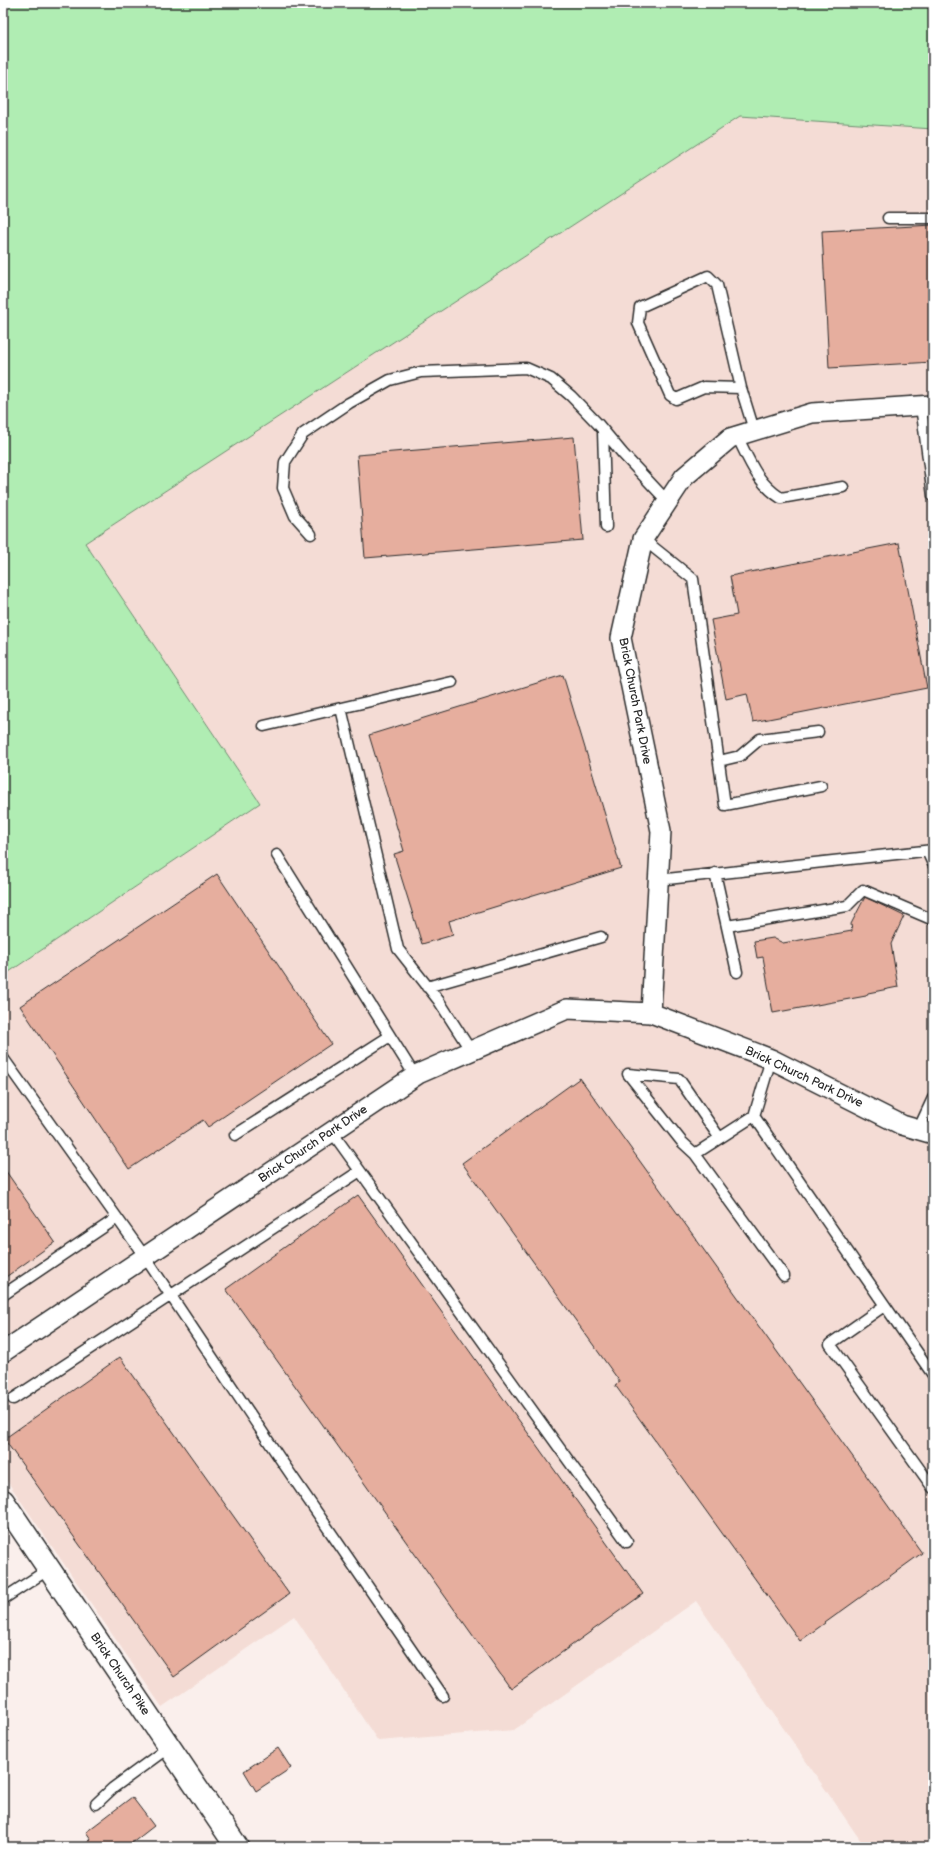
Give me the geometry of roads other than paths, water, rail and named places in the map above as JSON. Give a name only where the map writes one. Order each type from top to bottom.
[{"type":"main road","name":"Brick Church Pike","points":[[3,1502],[237,1847]]},
{"type":"street","name":"Brick Church Park Drive","points":[[651,1013],[661,831],[621,638],[643,539],[684,477],[730,438],[812,413],[927,405]]},
{"type":"street","name":"Brick Church Park Drive","points":[[3,1352],[415,1076],[568,1009],[651,1013],[771,1059],[902,1125],[926,1132]]},
{"type":"lane","points":[[888,218],[933,218]]},
{"type":"lane","points":[[741,388],[704,387],[676,399],[670,395],[638,323],[640,307],[708,276],[717,285],[741,388],[746,433],[756,474],[764,486],[780,498],[843,487]]},
{"type":"lane","points":[[311,534],[295,516],[283,488],[285,462],[303,434],[348,403],[390,380],[421,372],[526,368],[551,379],[571,396],[668,502]]},
{"type":"lane","points":[[927,405],[933,496]]},
{"type":"lane","points":[[603,430],[606,527]]},
{"type":"lane","points":[[643,539],[693,579],[725,805],[821,786]]},
{"type":"lane","points":[[264,726],[452,682]]},
{"type":"lane","points":[[341,708],[398,949],[439,1001],[472,1051]]},
{"type":"lane","points":[[719,761],[740,756],[760,739],[818,732]]},
{"type":"lane","points":[[658,880],[930,851],[933,864]]},
{"type":"lane","points":[[277,855],[415,1076]]},
{"type":"lane","points":[[715,873],[737,972]]},
{"type":"lane","points":[[727,926],[847,906],[863,890],[931,920],[933,917]]},
{"type":"lane","points":[[427,986],[601,937]]},
{"type":"lane","points":[[235,1135],[390,1036]]},
{"type":"lane","points":[[3,1058],[145,1257],[281,1460],[443,1696]]},
{"type":"lane","points":[[695,1154],[754,1116],[771,1059]]},
{"type":"lane","points":[[720,1137],[679,1079],[628,1074],[682,1142],[695,1154],[784,1276]]},
{"type":"lane","points":[[926,1132],[933,1098]]},
{"type":"lane","points":[[754,1116],[933,1375]]},
{"type":"lane","points":[[332,1132],[627,1542]]},
{"type":"lane","points":[[13,1399],[360,1171]]},
{"type":"lane","points":[[3,1295],[117,1218]]},
{"type":"lane","points":[[884,1306],[830,1344],[933,1488]]},
{"type":"lane","points":[[3,1599],[49,1569]]},
{"type":"lane","points":[[96,1804],[119,1783],[169,1747]]}]
